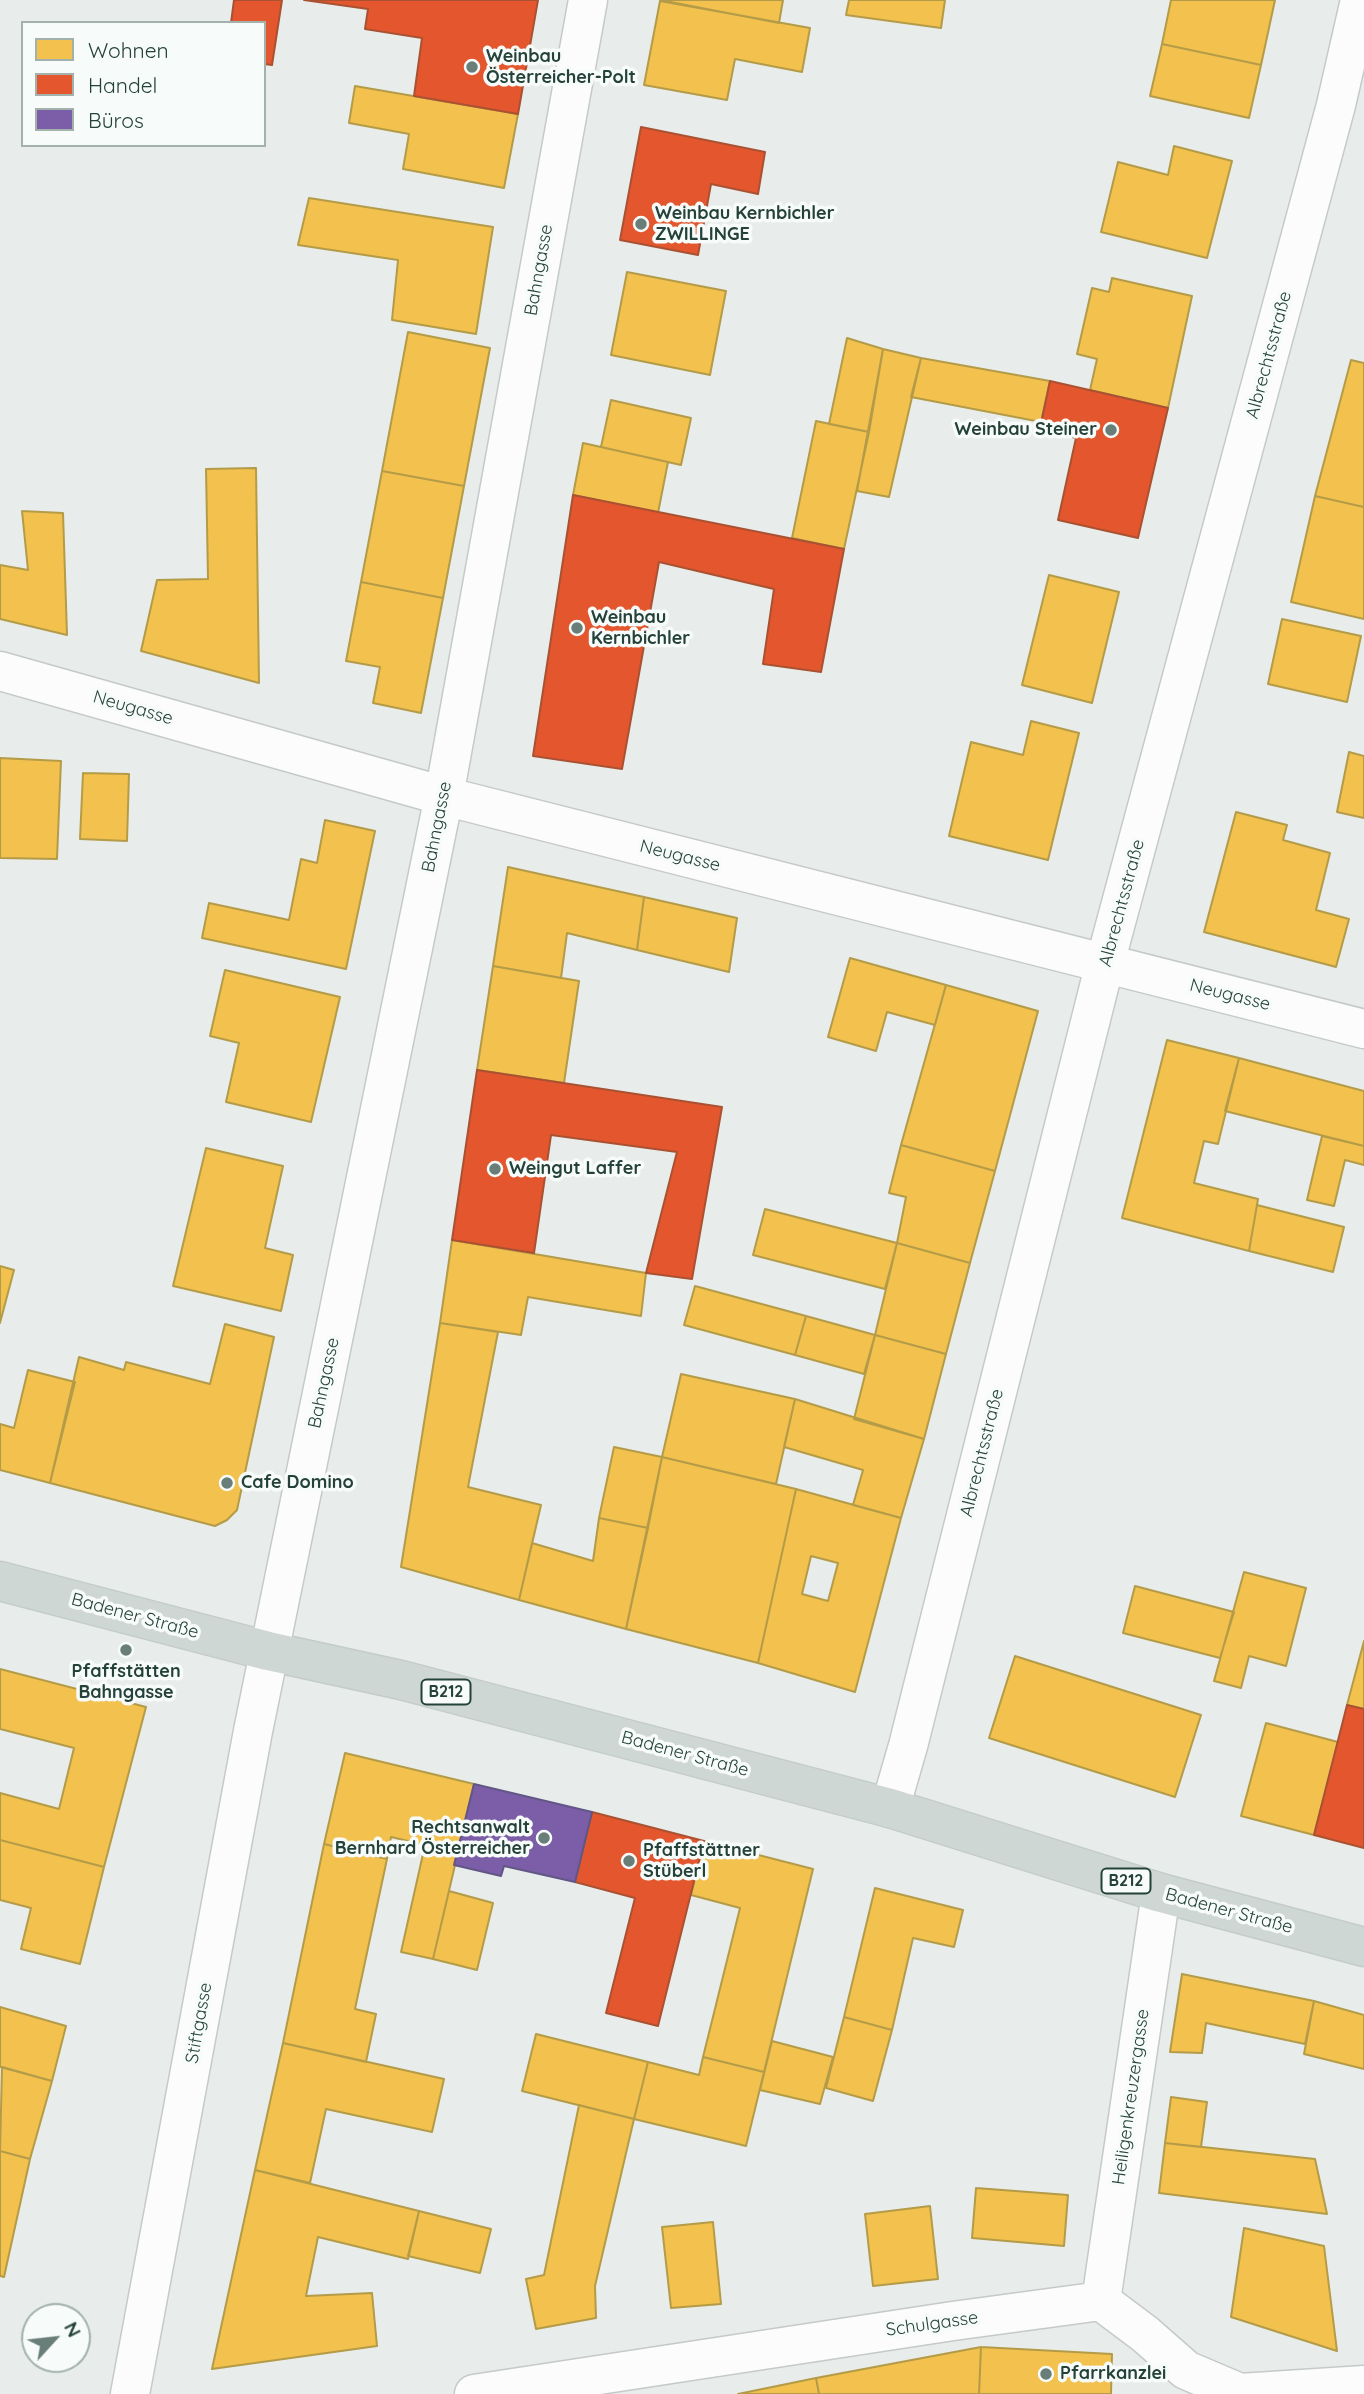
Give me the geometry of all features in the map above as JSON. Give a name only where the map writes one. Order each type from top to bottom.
[{"type":"main road","name":"Badener Straße","points":[[0,1581],[268,1651],[401,1680],[890,1808],[1161,1893],[1364,1947]]},
{"type":"street","name":"Bahngasse","points":[[268,1651],[444,796],[588,0]]},
{"type":"street","name":"Albrechtsstraße","points":[[890,1808],[908,1746],[1105,963],[1336,105],[1360,0]]},
{"type":"street","name":"Neugasse","points":[[0,671],[444,796],[1364,1029]]},
{"type":"street","name":"Stiftgasse","points":[[130,2394],[268,1651]]},
{"type":"street","name":"Heiligenkreuzergasse","points":[[1101,2301],[1161,1893]]},
{"type":"street","points":[[1101,2301],[1145,2334],[1177,2382],[1240,2393],[1364,2385]]},
{"type":"street","name":"Schulgasse","points":[[474,2394],[1101,2301]]},
{"type":"building: Wohnen","points":[[660,0],[783,0],[779,23]]},
{"type":"building: Wohnen","points":[[849,0],[945,0],[941,28],[846,15]]},
{"type":"building: Wohnen","points":[[1171,0],[1275,0],[1261,65],[1162,44]]},
{"type":"building: Wohnen","points":[[660,1],[810,28],[802,72],[735,59],[727,100],[644,85]]},
{"type":"building: Wohnen","points":[[1162,44],[1261,65],[1249,118],[1150,96]]},
{"type":"building: Wohnen","points":[[355,86],[518,114],[504,188],[403,169],[409,134],[349,123]]},
{"type":"building: Wohnen","points":[[1174,146],[1232,161],[1207,258],[1101,232],[1118,162],[1168,175]]},
{"type":"building: Wohnen","points":[[309,198],[493,227],[476,334],[392,320],[398,260],[298,245]]},
{"type":"building: Wohnen","points":[[627,272],[726,291],[710,375],[611,355]]},
{"type":"building: Wohnen","points":[[1112,278],[1192,296],[1168,408],[1090,390],[1097,359],[1077,354],[1092,288],[1109,292]]},
{"type":"building: Wohnen","points":[[408,332],[490,348],[464,486],[382,471]]},
{"type":"building: Wohnen","points":[[847,338],[883,349],[869,432],[829,424]]},
{"type":"building: Wohnen","points":[[883,349],[921,358],[889,497],[857,491]]},
{"type":"building: Wohnen","points":[[921,358],[1050,381],[1041,422],[911,397]]},
{"type":"building: Wohnen","points":[[1351,360],[1364,363],[1364,507],[1315,496]]},
{"type":"building: Wohnen","points":[[611,400],[691,418],[681,465],[601,447]]},
{"type":"building: Wohnen","points":[[816,421],[869,432],[844,549],[792,538]]},
{"type":"building: Wohnen","points":[[583,443],[668,462],[658,513],[573,495]]},
{"type":"building: Wohnen","points":[[256,468],[259,683],[141,651],[157,580],[208,579],[206,469]]},
{"type":"building: Wohnen","points":[[382,471],[464,486],[443,598],[361,582]]},
{"type":"building: Wohnen","points":[[1315,496],[1364,507],[1364,619],[1291,602]]},
{"type":"building: Wohnen","points":[[22,511],[63,513],[67,635],[0,619],[0,565],[28,570]]},
{"type":"building: Wohnen","points":[[1049,575],[1119,592],[1092,703],[1022,685]]},
{"type":"building: Wohnen","points":[[361,582],[443,598],[421,713],[373,703],[380,667],[346,661]]},
{"type":"building: Wohnen","points":[[1282,619],[1361,636],[1347,702],[1268,684]]},
{"type":"building: Wohnen","points":[[1031,721],[1079,733],[1048,860],[949,836],[971,742],[1023,755]]},
{"type":"building: Wohnen","points":[[1349,752],[1364,756],[1364,818],[1337,812]]},
{"type":"building: Wohnen","points":[[0,758],[61,761],[57,859],[0,858]]},
{"type":"building: Wohnen","points":[[83,773],[129,774],[127,841],[80,839]]},
{"type":"building: Wohnen","points":[[1236,812],[1287,825],[1283,840],[1330,853],[1316,910],[1349,919],[1336,967],[1204,932]]},
{"type":"building: Wohnen","points":[[325,820],[375,831],[346,969],[202,938],[209,903],[289,920],[301,859],[317,863]]},
{"type":"building: Wohnen","points":[[508,867],[644,897],[637,950],[567,933],[561,978],[493,966]]},
{"type":"building: Wohnen","points":[[644,897],[737,918],[729,972],[637,950]]},
{"type":"building: Wohnen","points":[[850,958],[946,985],[935,1025],[887,1012],[876,1051],[828,1037]]},
{"type":"building: Wohnen","points":[[493,966],[579,981],[564,1083],[477,1070]]},
{"type":"building: Wohnen","points":[[225,970],[340,997],[311,1122],[226,1102],[239,1043],[210,1036]]},
{"type":"building: Wohnen","points":[[946,985],[1038,1011],[995,1171],[901,1145]]},
{"type":"building: Wohnen","points":[[1167,1040],[1239,1058],[1218,1144],[1204,1141],[1194,1183],[1258,1199],[1249,1251],[1122,1218]]},
{"type":"building: Wohnen","points":[[1239,1058],[1364,1091],[1364,1146],[1225,1111]]},
{"type":"building: Wohnen","points":[[1322,1136],[1364,1146],[1364,1165],[1345,1160],[1334,1206],[1307,1200]]},
{"type":"building: Wohnen","points":[[901,1145],[995,1171],[970,1263],[897,1243],[906,1197],[889,1193]]},
{"type":"building: Wohnen","points":[[206,1148],[283,1166],[265,1248],[293,1255],[281,1311],[173,1286]]},
{"type":"building: Wohnen","points":[[1257,1205],[1344,1227],[1333,1272],[1249,1251]]},
{"type":"building: Wohnen","points":[[765,1209],[897,1243],[885,1289],[753,1255]]},
{"type":"building: Wohnen","points":[[452,1240],[646,1273],[641,1316],[528,1297],[521,1335],[440,1323]]},
{"type":"building: Wohnen","points":[[897,1243],[970,1263],[946,1354],[875,1335]]},
{"type":"building: Wohnen","points":[[0,1266],[14,1270],[0,1323]]},
{"type":"building: Wohnen","points":[[695,1286],[806,1316],[795,1355],[684,1325]]},
{"type":"building: Wohnen","points":[[806,1316],[875,1335],[864,1374],[795,1355]]},
{"type":"building: Wohnen","points":[[440,1323],[498,1332],[468,1487],[541,1505],[519,1600],[401,1567]]},
{"type":"building: Wohnen","points":[[225,1324],[274,1337],[237,1510],[227,1520],[215,1526],[50,1483],[79,1357],[124,1370],[126,1362],[210,1384]]},
{"type":"building: Wohnen","points":[[875,1335],[946,1354],[924,1439],[854,1419]]},
{"type":"building: Wohnen","points":[[28,1370],[75,1382],[50,1483],[0,1470],[0,1424],[14,1428]]},
{"type":"building: Wohnen","points":[[681,1374],[795,1399],[776,1484],[662,1457]]},
{"type":"building: Wohnen","points":[[795,1399],[924,1439],[901,1518],[853,1505],[863,1470],[784,1447]]},
{"type":"building: Wohnen","points":[[614,1447],[662,1457],[648,1528],[599,1518]]},
{"type":"building: Wohnen","points":[[662,1457],[796,1489],[758,1663],[626,1629]]},
{"type":"building: Wohnen","points":[[796,1489],[901,1518],[855,1692],[758,1663]],"holes":[[[811,1556],[838,1563],[828,1601],[802,1594]]]},
{"type":"building: Wohnen","points":[[599,1518],[648,1528],[626,1629],[519,1600],[532,1543],[593,1561]]},
{"type":"building: Wohnen","points":[[1244,1572],[1306,1588],[1286,1666],[1249,1656],[1241,1688],[1214,1681]]},
{"type":"building: Wohnen","points":[[1135,1586],[1234,1612],[1220,1658],[1123,1633]]},
{"type":"building: Wohnen","points":[[1364,1641],[1364,1709],[1347,1705]]},
{"type":"building: Wohnen","points":[[1015,1656],[1201,1715],[1175,1797],[989,1738]]},
{"type":"building: Wohnen","points":[[0,1669],[146,1707],[104,1867],[0,1840],[0,1793],[59,1809],[74,1748],[0,1729]]},
{"type":"building: Wohnen","points":[[1266,1723],[1338,1742],[1314,1835],[1241,1816]]},
{"type":"building: Wohnen","points":[[345,1753],[474,1784],[433,1959],[401,1952],[425,1845],[391,1837],[387,1859],[324,1844]]},
{"type":"building: Wohnen","points":[[0,1840],[104,1867],[80,1964],[21,1949],[31,1908],[0,1900]]},
{"type":"building: Wohnen","points":[[704,1841],[813,1869],[764,2072],[703,2057],[740,1908],[691,1895]]},
{"type":"building: Wohnen","points":[[324,1844],[387,1859],[355,2009],[376,2014],[366,2062],[283,2043]]},
{"type":"building: Wohnen","points":[[875,1888],[963,1910],[954,1947],[913,1938],[892,2030],[844,2017]]},
{"type":"building: Wohnen","points":[[449,1891],[493,1903],[477,1970],[433,1959]]},
{"type":"building: Wohnen","points":[[1182,1974],[1314,2001],[1305,2044],[1206,2023],[1202,2053],[1170,2052]]},
{"type":"building: Wohnen","points":[[1314,2001],[1364,2015],[1364,2069],[1304,2054]]},
{"type":"building: Wohnen","points":[[0,2007],[66,2026],[52,2081],[0,2067]]},
{"type":"building: Wohnen","points":[[844,2017],[892,2030],[873,2101],[826,2088]]},
{"type":"building: Wohnen","points":[[536,2034],[648,2062],[634,2119],[522,2091]]},
{"type":"building: Wohnen","points":[[772,2041],[833,2057],[820,2104],[760,2090]]},
{"type":"building: Wohnen","points":[[283,2043],[444,2079],[432,2132],[326,2109],[310,2183],[255,2170]]},
{"type":"building: Wohnen","points":[[703,2057],[764,2072],[746,2146],[634,2119],[648,2062],[699,2075]]},
{"type":"building: Wohnen","points":[[2,2067],[52,2081],[30,2159],[0,2151]]},
{"type":"building: Wohnen","points":[[1171,2097],[1207,2102],[1201,2147],[1165,2143]]},
{"type":"building: Wohnen","points":[[579,2105],[634,2119],[595,2286],[596,2318],[536,2329],[526,2279],[544,2275]]},
{"type":"building: Wohnen","points":[[1165,2143],[1315,2159],[1327,2214],[1159,2193]]},
{"type":"building: Wohnen","points":[[0,2151],[30,2159],[4,2277],[0,2276]]},
{"type":"building: Wohnen","points":[[255,2170],[419,2211],[408,2259],[318,2237],[306,2296],[372,2293],[377,2346],[212,2369]]},
{"type":"building: Wohnen","points":[[976,2188],[1068,2195],[1064,2246],[972,2238]]},
{"type":"building: Wohnen","points":[[930,2206],[938,2279],[873,2286],[865,2214]]},
{"type":"building: Wohnen","points":[[419,2211],[491,2229],[480,2273],[408,2256]]},
{"type":"building: Wohnen","points":[[713,2222],[721,2304],[671,2308],[662,2227]]},
{"type":"building: Wohnen","points":[[1244,2228],[1324,2246],[1337,2351],[1231,2317]]},
{"type":"building: Wohnen","name":"Pfarrkanzlei","points":[[981,2347],[1112,2354],[1111,2394],[979,2394]]},
{"type":"building: Wohnen","points":[[981,2347],[979,2394],[819,2394],[816,2378]]},
{"type":"building: Wohnen","points":[[816,2378],[819,2394],[738,2394]]},
{"type":"building: Handel","points":[[234,0],[282,0],[272,65],[266,64],[266,21],[231,21]]},
{"type":"building: Handel","name":"Weinbau Österreicher-Polt","points":[[304,0],[538,0],[518,114],[414,96],[422,38],[365,29],[368,9]]},
{"type":"building: Handel","points":[[641,127],[765,152],[758,194],[711,184],[698,255],[620,240]]},
{"type":"building: Handel","points":[[1050,381],[1168,408],[1138,538],[1058,520],[1076,438],[1040,428]]},
{"type":"building: Handel","points":[[573,495],[844,549],[821,672],[763,664],[774,589],[659,562],[622,769],[533,756]]},
{"type":"building: Handel","points":[[477,1070],[722,1107],[692,1279],[646,1273],[677,1152],[551,1135],[534,1253],[452,1240]]},
{"type":"building: Handel","points":[[1347,1705],[1364,1709],[1364,1848],[1314,1835]]},
{"type":"building: Handel","points":[[592,1812],[704,1841],[658,2026],[606,2013],[635,1898],[575,1882]]},
{"type":"building: Büros","points":[[474,1784],[592,1812],[575,1882],[504,1866],[501,1876],[454,1865]]},
{"type":"place","name":"Weinbau Österreicher-Polt","points":[[472,67]]},
{"type":"place","name":"Weinbau Kernbichler ZWILLINGE","points":[[641,224]]},
{"type":"place","name":"Weinbau Steiner","points":[[1111,430]]},
{"type":"place","name":"Weinbau Kernbichler","points":[[577,628]]},
{"type":"place","name":"Weingut Laffer","points":[[495,1169]]},
{"type":"place","name":"Cafe Domino","points":[[227,1483]]},
{"type":"place","name":"Pfaffstätten Bahngasse","points":[[126,1650]]},
{"type":"place","name":"Rechtsanwalt Bernhard Österreicher","points":[[544,1838]]},
{"type":"place","name":"Pfaffstättner Stüberl","points":[[629,1861]]},
{"type":"place","name":"Pfarrkanzlei","points":[[1046,2374]]}]
